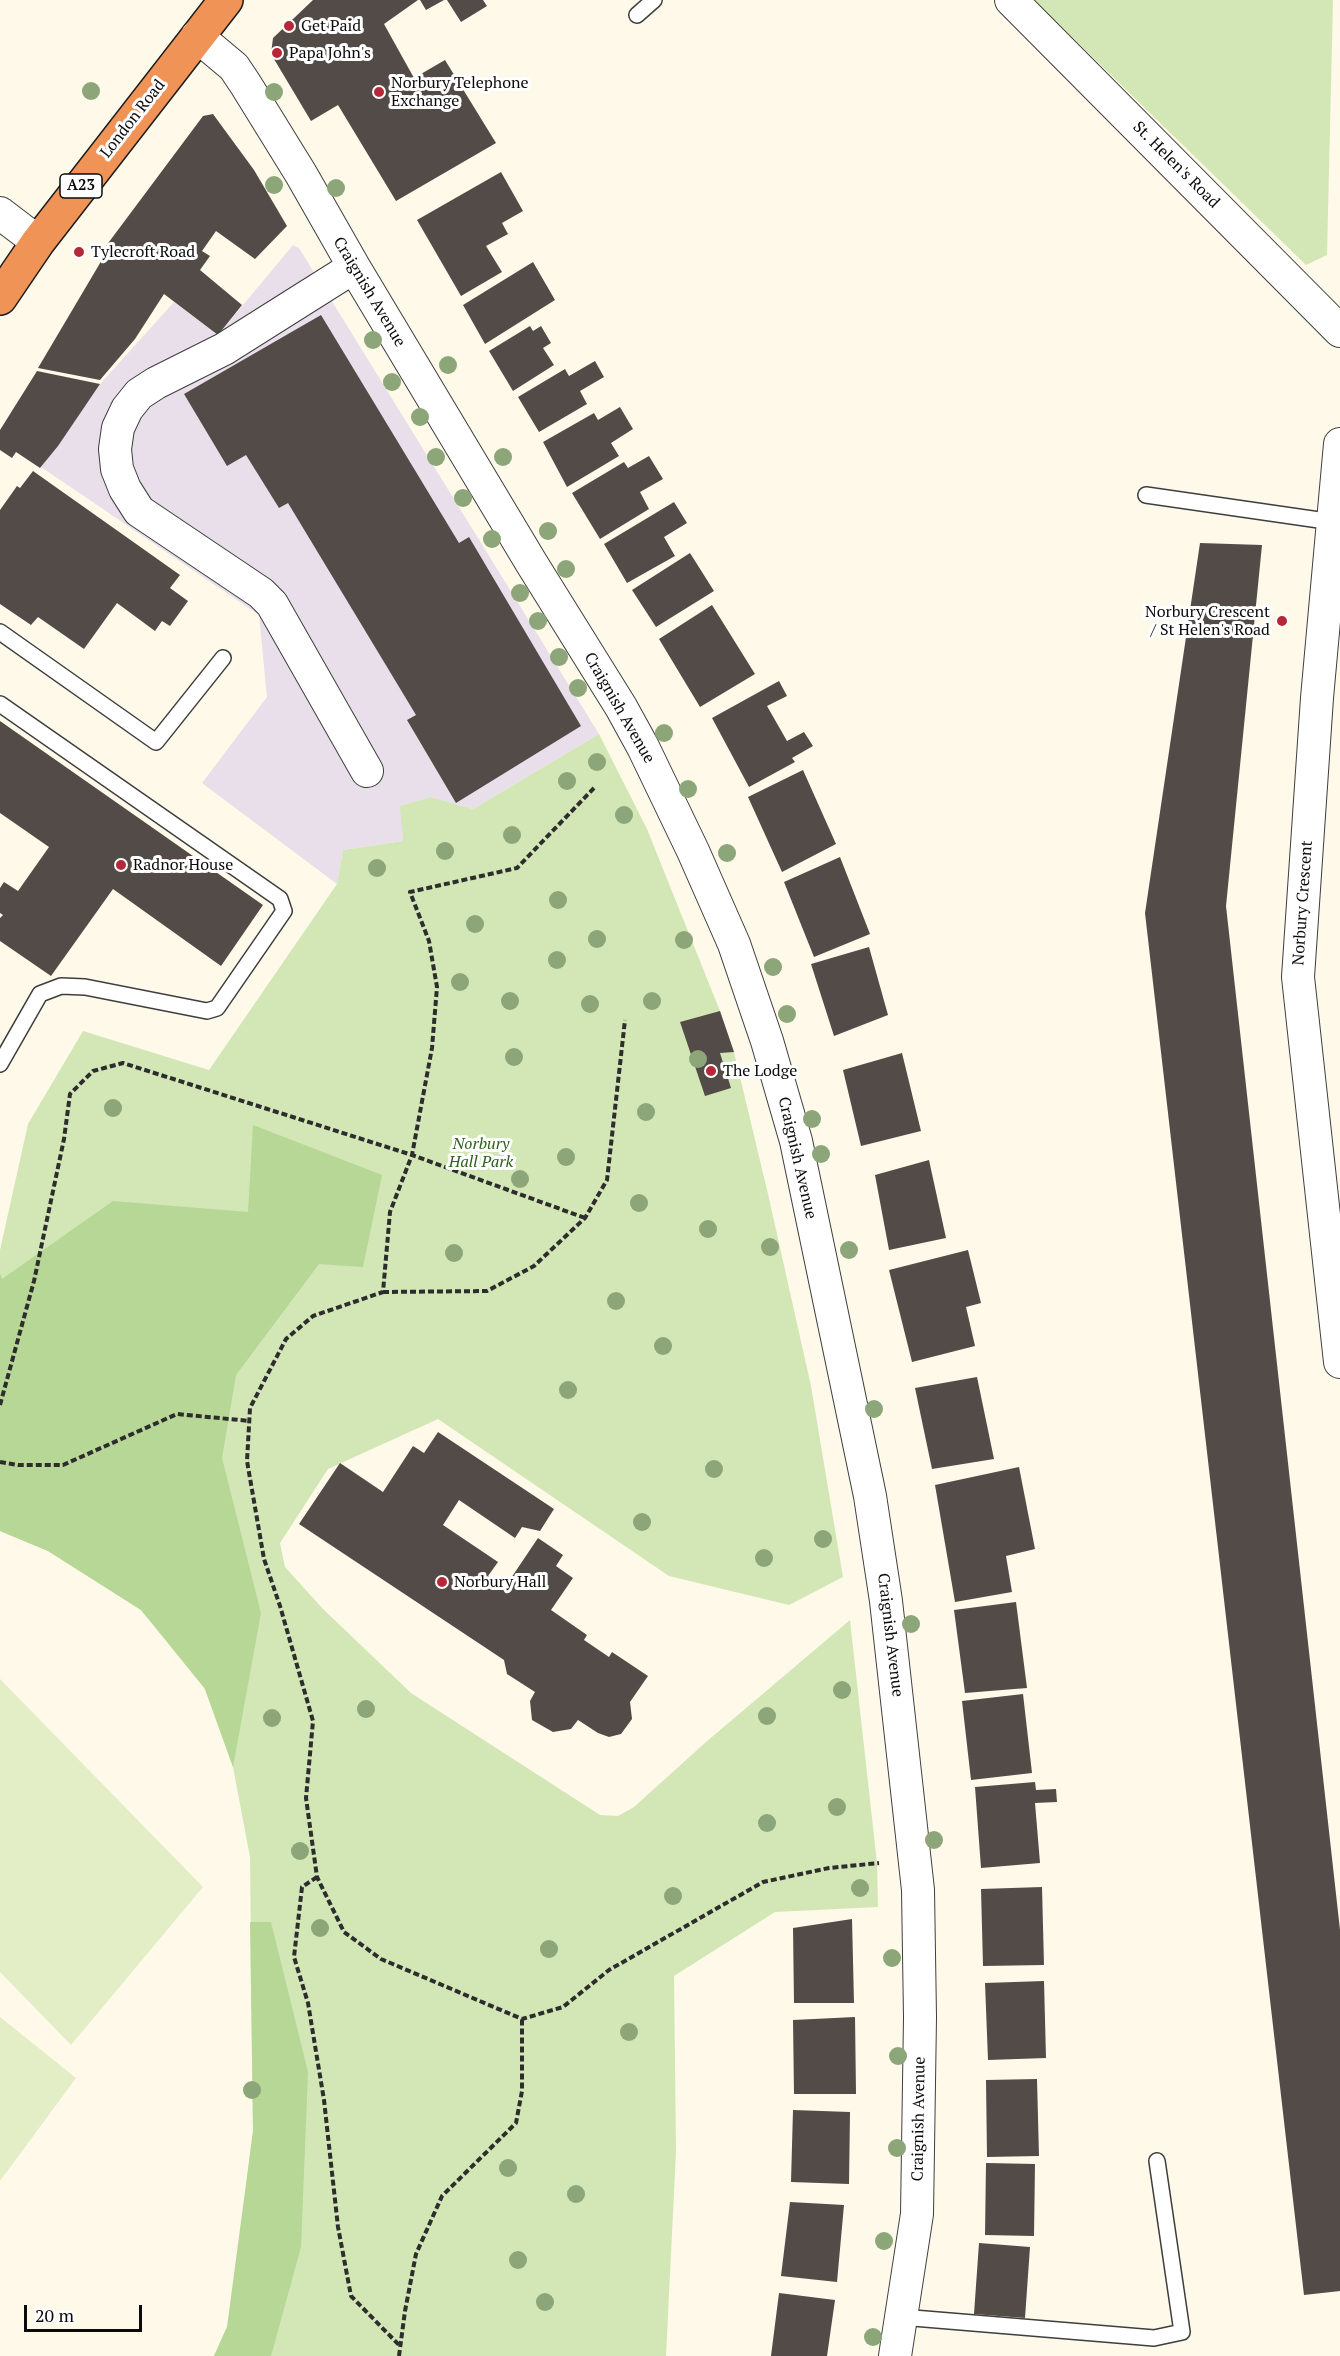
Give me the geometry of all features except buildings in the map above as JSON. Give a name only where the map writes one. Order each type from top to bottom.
[{"type":"highway","name":"London Road","points":[[0,298],[38,242],[226,0]]},
{"type":"street","name":"St. Helen's Road","points":[[1011,0],[1340,331]]},
{"type":"street","name":"Craignish Avenue","points":[[197,36],[234,67],[246,85],[643,747],[734,944],[764,1032],[796,1141],[870,1496],[886,1601],[918,1890],[920,2016],[917,2214],[895,2356]]},
{"type":"street","points":[[0,213],[38,242]]},
{"type":"street","points":[[354,267],[224,349],[139,394],[127,409],[118,428],[115,449],[117,469],[125,489],[139,511],[261,593],[272,604],[367,771]]},
{"type":"street","name":"Norbury Crescent","points":[[1340,444],[1317,698],[1298,977],[1340,1362]]},
{"type":"lane","points":[[637,15],[654,0]]},
{"type":"lane","points":[[1146,495],[1333,522]]},
{"type":"lane","points":[[0,632],[156,742],[223,658]]},
{"type":"lane","points":[[0,704],[280,899],[284,911],[217,1008],[207,1011],[85,987],[61,986],[40,994],[0,1064]]},
{"type":"lane","points":[[901,2317],[1154,2338],[1182,2332],[1157,2161]]},
{"type":"path","points":[[383,1292],[390,1212],[412,1155],[432,1048],[436,987],[429,940],[410,892],[517,868],[594,788]]},
{"type":"path","points":[[625,1020],[607,1180],[585,1218],[534,1266],[487,1291],[383,1292],[314,1316],[286,1339],[250,1408],[247,1461],[264,1559],[313,1721],[306,1798],[317,1877],[344,1932],[381,1959],[522,2019],[563,2007],[609,1970],[763,1882],[829,1868],[885,1863]]},
{"type":"path","points":[[0,1405],[34,1281],[64,1139],[70,1094],[93,1071],[123,1063],[412,1155],[585,1218]]},
{"type":"path","points":[[0,1462],[18,1465],[63,1465],[177,1414],[249,1421]]},
{"type":"path","points":[[317,1877],[302,1887],[294,1957],[308,2003],[324,2100],[338,2227],[351,2296],[400,2346]]},
{"type":"path","points":[[399,2356],[416,2254],[442,2196],[516,2123],[522,2091],[522,2019]]},
{"type":"shaded area","points":[[293,245],[299,248],[599,734],[473,809],[431,797],[401,806],[403,841],[343,850],[337,884],[202,783],[267,697],[259,615],[41,467],[101,383],[174,302],[218,335]]},
{"type":"green space","points":[[1034,0],[1333,0],[1327,255],[1306,265]]},
{"type":"green space","name":"Norbury Hall Park","points":[[599,734],[647,829],[720,1011],[734,1052],[811,1386],[843,1577],[789,1605],[669,1576],[438,1419],[328,1469],[280,1543],[285,1567],[323,1609],[411,1693],[600,1815],[618,1816],[634,1807],[706,1742],[850,1620],[877,1863],[878,1907],[775,1912],[674,1976],[676,2152],[666,2356],[214,2356],[230,2320],[253,2131],[250,1857],[233,1767],[203,1684],[141,1610],[48,1551],[0,1531],[0,1250],[28,1124],[83,1031],[209,1070],[337,884],[343,850],[403,841],[400,806],[431,797],[473,809]]},
{"type":"green space","points":[[253,1125],[382,1175],[363,1267],[319,1264],[236,1375],[222,1458],[261,1613],[233,1767],[205,1689],[141,1610],[48,1551],[0,1531],[0,1273],[2,1279],[113,1201],[248,1212]]},
{"type":"green space","points":[[0,1679],[203,1887],[71,2045],[0,1972]]},
{"type":"green space","points":[[250,1922],[271,1922],[308,2072],[301,2247],[271,2356],[214,2356],[227,2327],[253,2131]]},
{"type":"green space","points":[[0,2017],[76,2078],[0,2181]]},
{"type":"place","name":"Get Paid","points":[[289,26]]},
{"type":"place","name":"Papa John's","points":[[277,53]]},
{"type":"place","name":"Norbury Telephone Exchange","points":[[379,92]]},
{"type":"place","name":"Tylecroft Road","points":[[79,252]]},
{"type":"place","name":"Norbury Crescent / St Helen's Road","points":[[1282,621]]},
{"type":"place","name":"Radnor House","points":[[121,865]]},
{"type":"place","name":"The Lodge","points":[[711,1071]]},
{"type":"place","name":"Norbury Hall","points":[[442,1582]]}]
